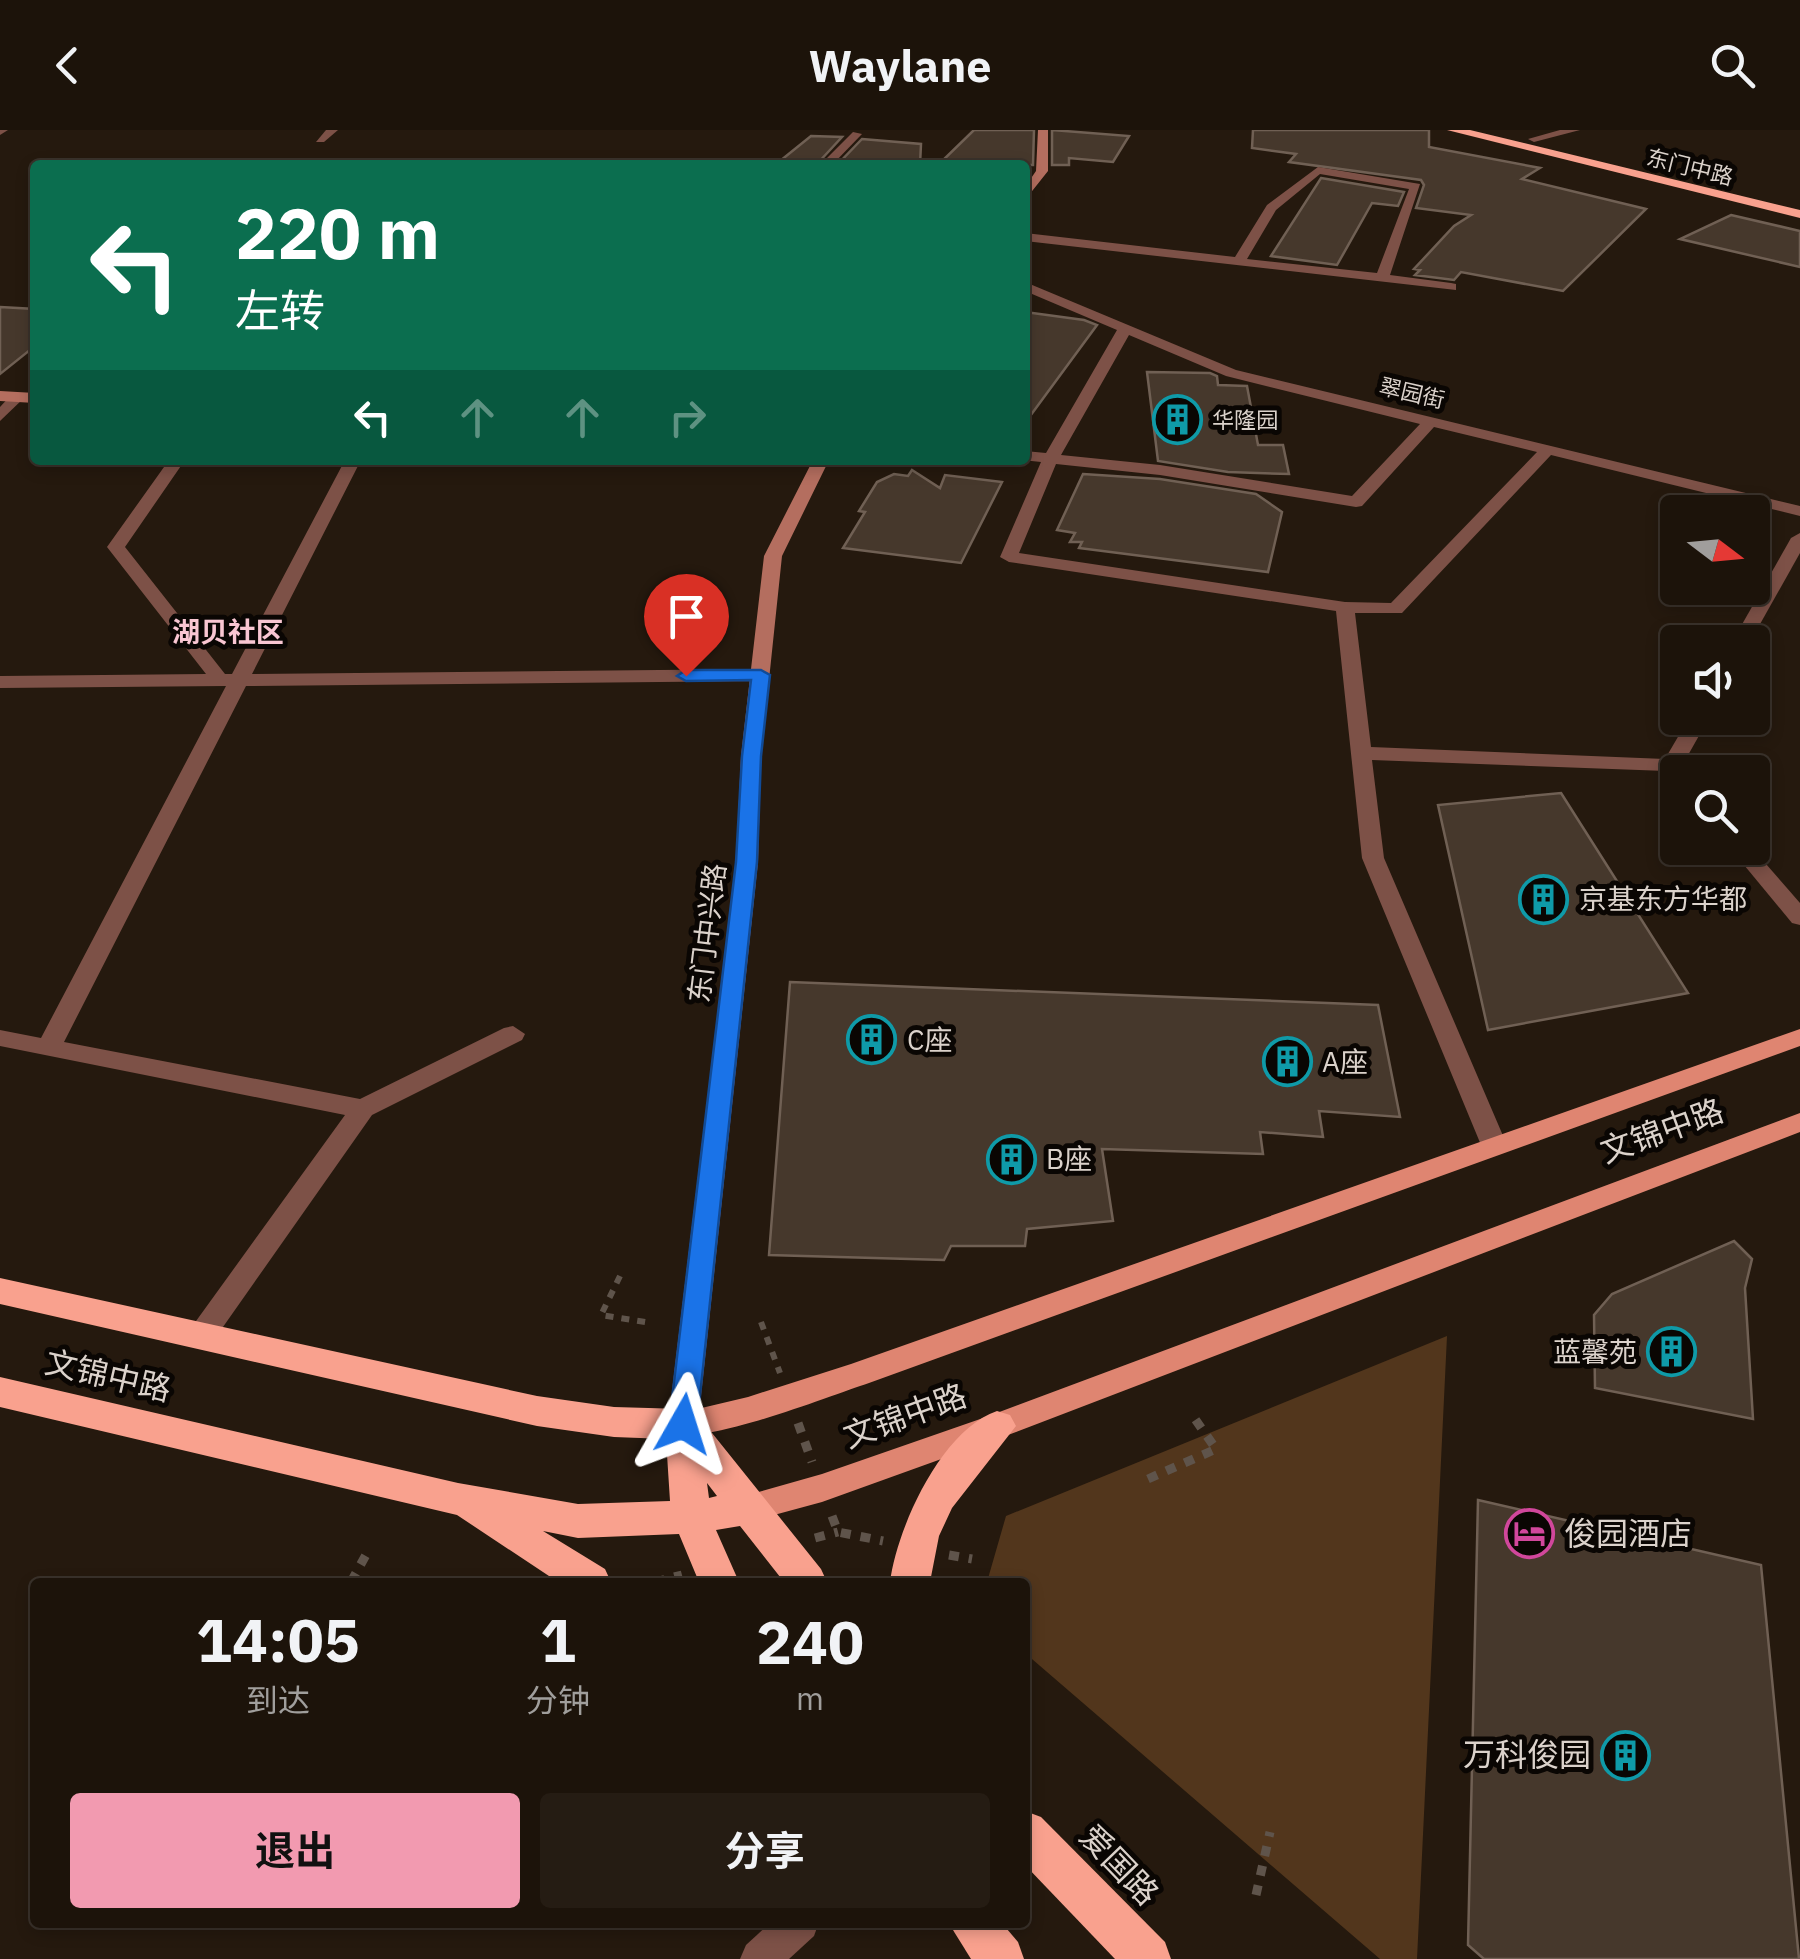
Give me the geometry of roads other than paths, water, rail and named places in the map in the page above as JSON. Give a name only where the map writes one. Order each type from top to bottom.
[{"type":"highway","name":"东门中路","points":[[1454,130],[1800,214]]},
{"type":"highway","name":"东门中路","points":[[1496,130],[1800,202]]},
{"type":"highway","name":"文锦中路","points":[[0,1291],[536,1411],[614,1422],[683,1424]]},
{"type":"highway","name":"文锦中路","points":[[0,1392],[458,1499],[578,1521],[691,1517],[748,1508]]},
{"type":"highway","points":[[683,1424],[804,1578]]},
{"type":"highway","points":[[683,1424],[691,1517],[717,1578]]},
{"type":"highway","points":[[910,1578],[914,1547],[931,1504],[960,1461],[997,1426]]},
{"type":"highway","points":[[458,1499],[585,1578]]},
{"type":"highway","name":"爱国路","points":[[1030,1839],[1148,1959]]},
{"type":"highway","points":[[976,1928],[1001,1959]]},
{"type":"main road","name":"文锦中路","points":[[683,1424],[748,1410],[858,1374],[1800,1037]]},
{"type":"main road","name":"文锦中路","points":[[748,1508],[822,1488],[997,1426],[1796,1128]]},
{"type":"street","points":[[320,140],[333,130]]},
{"type":"street","points":[[1030,186],[1043,164],[1044,130]]},
{"type":"street","points":[[1529,138],[1553,130]]},
{"type":"street","points":[[1529,138],[1575,130]]},
{"type":"street","points":[[831,160],[857,134]]},
{"type":"street","points":[[1239,262],[1271,208],[1318,170],[1416,187],[1382,278]]},
{"type":"street","points":[[1030,239],[1451,286]]},
{"type":"street","name":"翠园街","points":[[1030,288],[1231,373],[1800,510]]},
{"type":"street","points":[[1126,327],[1050,458],[1009,557],[1345,608],[1396,609],[1548,448]]},
{"type":"street","points":[[0,416],[8,397]]},
{"type":"street","points":[[1030,456],[1160,470],[1356,502],[1432,420]]},
{"type":"street","points":[[174,465],[116,547],[229,680]]},
{"type":"street","points":[[49,1048],[229,680],[350,465]]},
{"type":"street","name":"东门中兴路","points":[[683,1424],[746,862],[751,756],[773,556],[818,465]]},
{"type":"street","points":[[1751,625],[1800,538]]},
{"type":"street","points":[[1345,608],[1372,858],[1494,1145]]},
{"type":"street","points":[[0,682],[761,675]]},
{"type":"street","points":[[1361,753],[1660,768]]},
{"type":"street","points":[[1755,865],[1800,918]]},
{"type":"street","points":[[201,1336],[363,1109],[513,1034]]},
{"type":"street","points":[[0,1038],[363,1109]]},
{"type":"street","points":[[760,1959],[794,1928]]},
{"type":"place","name":"华隆园","points":[[1177,420]]},
{"type":"place","name":"京基东方华都","points":[[1544,899]]},
{"type":"place","name":"C座","points":[[872,1040]]},
{"type":"place","name":"A座","points":[[1287,1062]]},
{"type":"place","name":"B座","points":[[1011,1159]]},
{"type":"place","name":"蓝馨苑","points":[[1672,1352]]},
{"type":"place","name":"俊园酒店","points":[[1529,1534]]},
{"type":"place","name":"万科俊园","points":[[1626,1755]]},
{"type":"district","name":"湖贝社区","points":[[228,632]]}]
